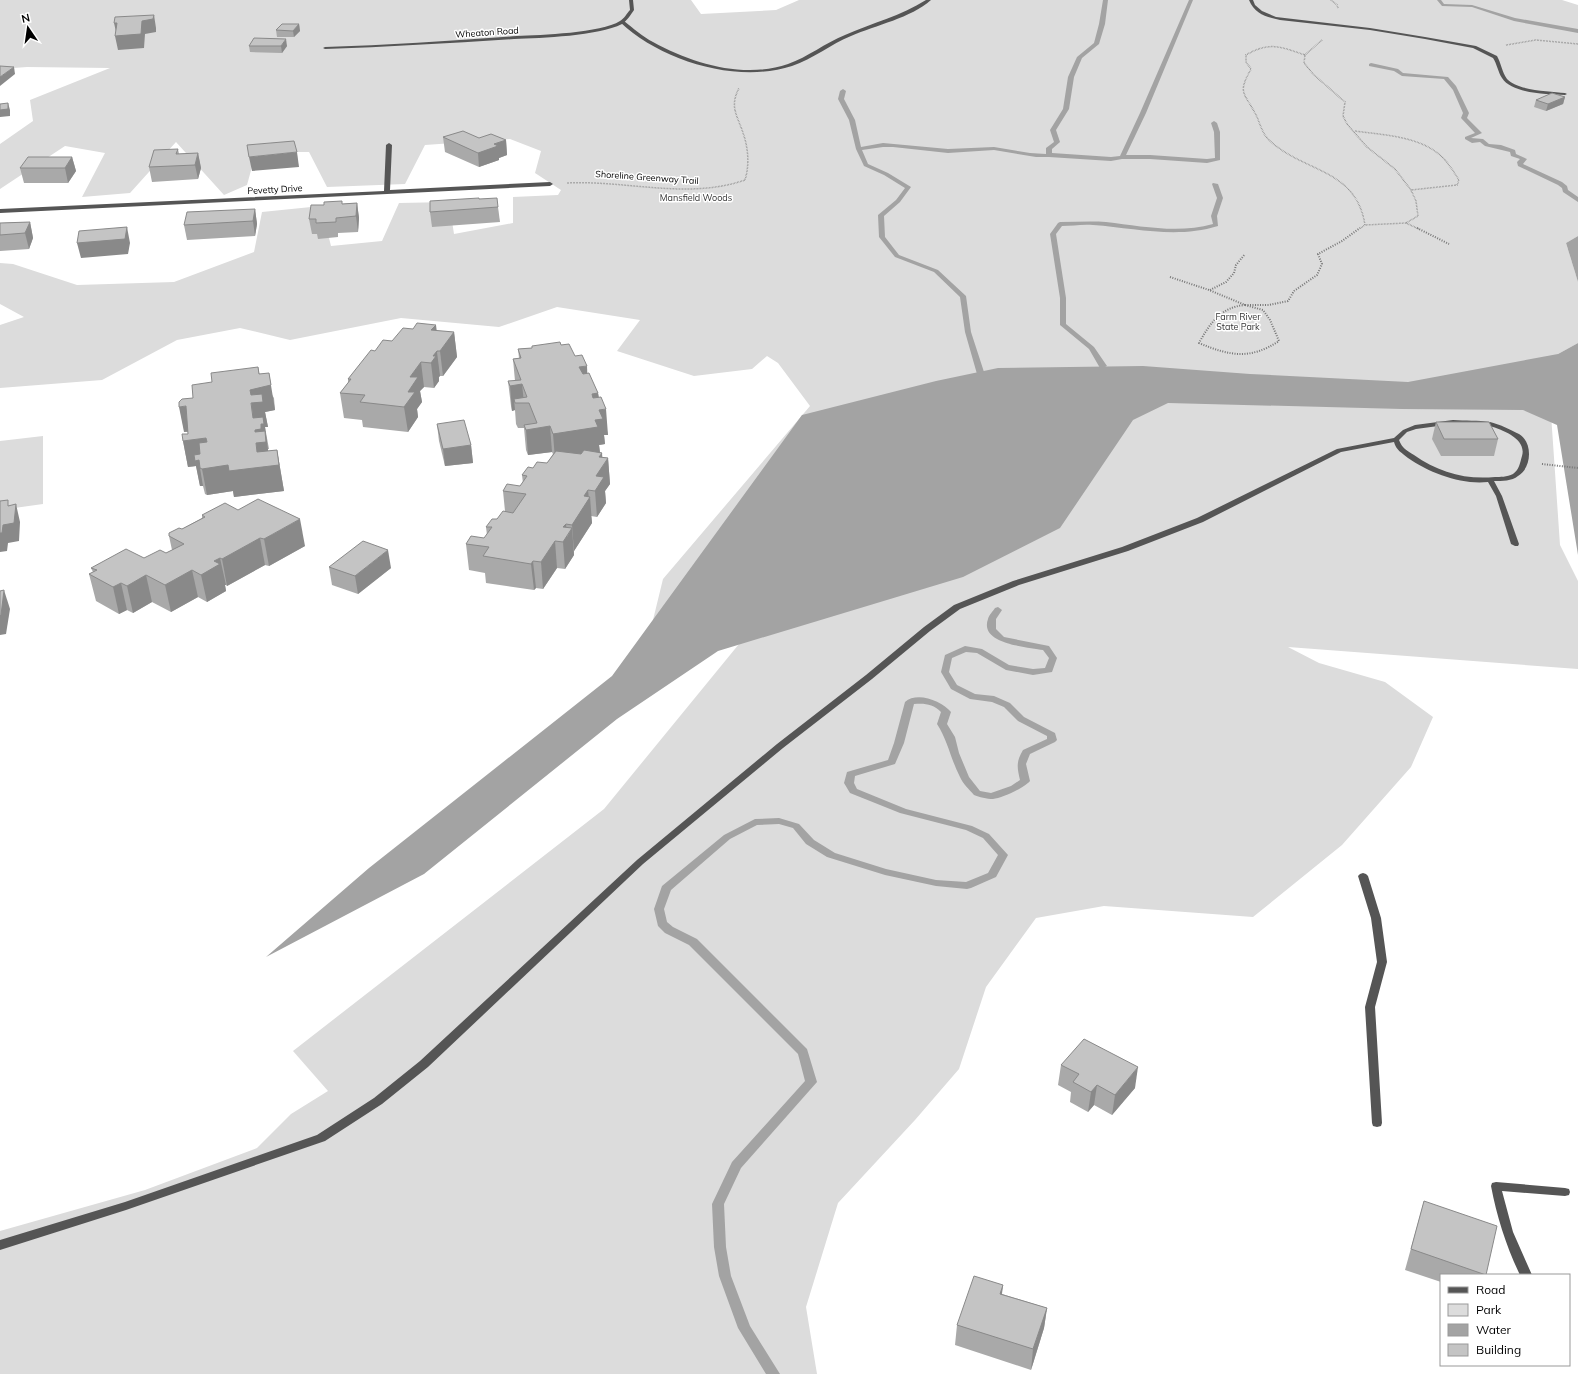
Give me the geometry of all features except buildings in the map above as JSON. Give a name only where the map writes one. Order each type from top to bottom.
[{"type":"street","points":[[631,0],[632,10],[622,22],[652,43],[687,59],[729,69],[758,70],[776,69],[788,66],[846,36],[903,15],[930,0]]},
{"type":"street","points":[[1251,0],[1256,9],[1271,17],[1284,20],[1425,38],[1482,50],[1495,57],[1505,79],[1512,84],[1527,89],[1565,94]]},
{"type":"street","name":"Wheaton Road","points":[[325,48],[390,46],[546,36],[590,31],[609,27],[622,22]]},
{"type":"street","points":[[387,193],[389,145]]},
{"type":"street","name":"Pevetty Drive","points":[[0,211],[550,184]]},
{"type":"street","points":[[0,1245],[126,1206],[321,1138],[378,1101],[424,1064],[640,862],[780,746],[869,677],[927,629],[958,607],[1016,583],[1125,549],[1200,520],[1340,450],[1396,440],[1405,431],[1433,424],[1466,421],[1490,424],[1501,427],[1518,436],[1524,443],[1527,451],[1522,469],[1516,475],[1490,480],[1462,479],[1425,466],[1399,448],[1396,440]]},
{"type":"street","points":[[1490,480],[1500,496],[1515,544]]},
{"type":"street","points":[[1363,876],[1376,918],[1382,962],[1370,1007],[1377,1123]]},
{"type":"street","points":[[1526,1274],[1515,1252],[1502,1217],[1496,1186],[1565,1192]]},
{"type":"path","points":[[1170,277],[1209,290],[1246,306],[1263,310],[1270,320],[1279,341],[1269,349],[1253,355],[1221,353],[1199,343],[1203,335],[1217,318],[1228,309],[1246,306],[1268,305],[1288,301],[1294,291],[1317,275],[1322,264],[1318,254],[1342,241],[1365,225],[1406,223],[1418,216],[1416,201],[1411,190],[1395,170],[1367,147],[1354,131],[1343,116],[1345,102],[1314,75],[1304,63],[1305,55],[1335,30],[1337,26]]},
{"type":"path","points":[[1482,50],[1536,40],[1578,44]]},
{"type":"path","points":[[1305,55],[1280,46],[1266,45],[1258,46],[1246,54],[1246,62],[1250,69],[1242,82],[1244,96],[1256,114],[1262,130],[1269,140],[1282,149],[1343,183],[1361,207],[1365,225]]},
{"type":"path","name":"Shoreline Greenway Trail","points":[[550,184],[589,182],[690,189],[733,185],[745,180],[747,176],[748,156],[742,131],[734,110],[738,89],[751,81],[758,70]]},
{"type":"path","points":[[1354,131],[1415,142],[1436,152],[1459,180],[1457,185],[1411,190]]},
{"type":"path","points":[[1406,223],[1449,244]]},
{"type":"path","points":[[1209,290],[1226,282],[1234,273],[1236,265],[1245,254]]},
{"type":"path","points":[[1559,466],[1578,468]]},
{"type":"green space","name":"Farm River State Park","points":[[0,0],[691,0],[701,14],[776,10],[799,0],[1562,0],[1578,5],[1578,236],[1566,243],[1578,282],[1578,343],[1558,354],[1551,414],[1560,545],[1578,581],[1578,669],[1288,647],[1319,663],[1385,682],[1433,717],[1411,767],[1342,845],[1253,917],[1104,906],[1036,918],[986,987],[959,1069],[915,1120],[838,1203],[806,1307],[817,1374],[0,1374],[0,1231],[145,1190],[257,1148],[291,1114],[328,1091],[293,1051],[604,809],[739,644],[653,620],[663,579],[810,406],[778,363],[767,356],[752,369],[694,376],[617,351],[640,320],[557,307],[499,327],[401,318],[290,340],[240,328],[177,340],[102,380],[0,388],[0,325],[24,317],[0,304],[0,263],[13,264],[77,285],[174,282],[254,252],[262,212],[321,206],[331,246],[382,241],[399,203],[449,202],[454,234],[513,223],[513,197],[558,195],[561,190],[535,173],[541,151],[510,139],[425,145],[405,184],[327,187],[309,152],[256,152],[247,185],[224,195],[176,142],[130,193],[82,197],[105,153],[65,146],[0,189],[0,144],[33,121],[30,100],[110,68],[27,67],[0,69]]},
{"type":"green space","points":[[43,436],[43,504],[0,510],[0,441]]},
{"type":"water","points":[[1578,236],[1578,282],[1566,243]]},
{"type":"water","points":[[1578,343],[1578,555],[1557,425],[1523,410],[1402,409],[1168,403],[1133,420],[1060,528],[963,577],[718,651],[617,719],[424,874],[266,957],[369,868],[612,676],[802,415],[936,381],[998,368],[1143,366],[1250,374],[1408,382],[1558,354]]},
{"type":"waterway","points":[[1049,155],[1049,148],[1057,142],[1053,130],[1066,109],[1071,77],[1080,57],[1096,44],[1102,24],[1106,0]]},
{"type":"waterway","points":[[1122,157],[1143,113],[1191,0]]},
{"type":"waterway","points":[[1439,0],[1442,5],[1472,6],[1514,19],[1578,31]]},
{"type":"waterway","points":[[1371,65],[1396,70],[1402,74],[1446,78],[1453,86],[1466,113],[1464,118],[1479,133],[1467,138],[1472,141],[1481,140],[1487,145],[1513,151],[1513,155],[1524,159],[1520,162],[1520,165],[1560,183],[1565,187],[1565,191],[1578,200]]},
{"type":"waterway","points":[[843,91],[841,99],[852,120],[859,149]]},
{"type":"waterway","points":[[1122,157],[1150,157],[1207,161],[1218,159],[1217,132],[1214,123]]},
{"type":"waterway","points":[[859,149],[871,146],[893,145],[948,151],[1000,149],[1030,155],[1049,155]]},
{"type":"waterway","points":[[859,149],[866,165],[886,174],[908,187],[898,201],[881,215],[882,237],[897,256],[936,271],[963,296],[968,332],[980,372]]},
{"type":"waterway","points":[[1049,155],[1111,159],[1122,157]]},
{"type":"waterway","points":[[1103,366],[1092,348],[1063,325],[1063,298],[1053,234],[1060,224],[1091,223],[1171,231],[1187,231],[1216,225],[1214,216],[1220,198],[1215,184]]},
{"type":"waterway","points":[[773,1374],[744,1328],[725,1276],[720,1247],[718,1204],[736,1165],[811,1082],[803,1052],[693,942],[669,930],[662,923],[659,909],[666,888],[727,837],[755,822],[779,821],[796,826],[810,842],[831,855],[885,872],[936,883],[967,886],[992,875],[1003,855],[986,836],[969,828],[903,811],[853,791],[849,783],[850,774],[892,762],[899,743],[910,702],[921,701],[934,703],[946,712],[942,724],[950,737],[954,753],[965,778],[977,793],[992,796],[1014,788],[1025,781],[1021,764],[1026,752],[1052,740],[1052,735],[1021,719],[1007,705],[994,699],[973,697],[954,687],[945,672],[948,657],[965,649],[979,651],[1006,667],[1033,672],[1049,670],[1053,658],[1046,648],[1001,639],[992,630],[992,619],[998,610]]},
{"type":"park label","name":"Mansfield Woods","points":[[696,197]]}]
